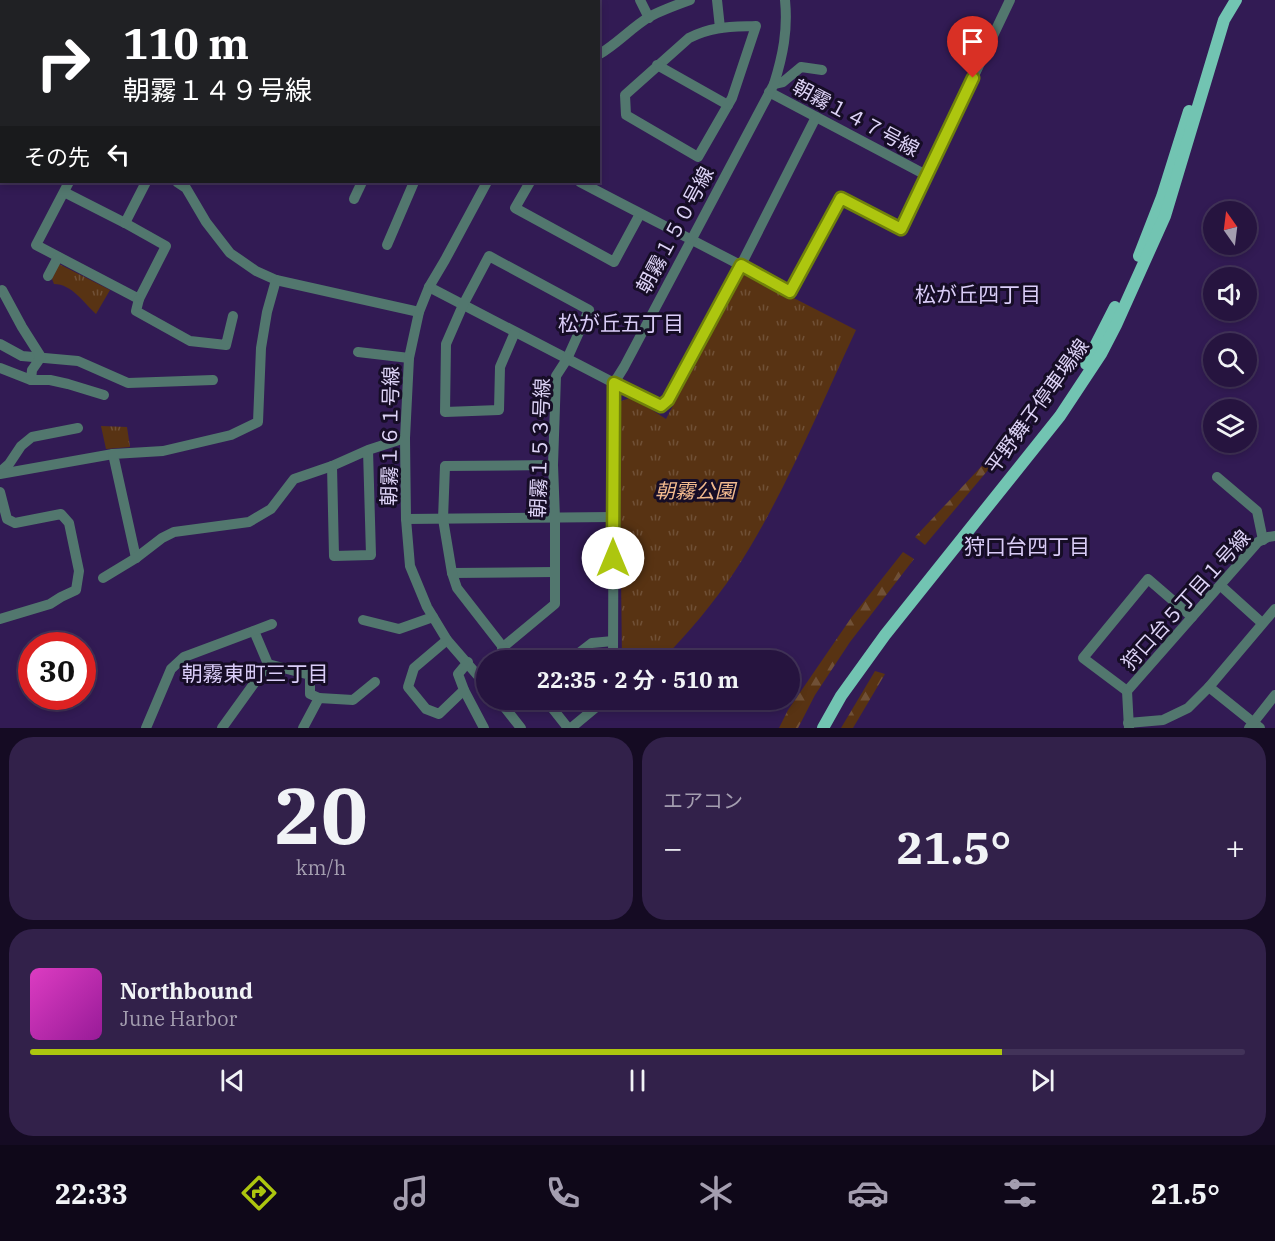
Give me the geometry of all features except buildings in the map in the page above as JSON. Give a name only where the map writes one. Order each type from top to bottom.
[{"type":"main road","name":"平野舞子停車場線","points":[[816,728],[840,686],[866,648],[931,564],[1054,414],[1079,375],[1128,282],[1162,197],[1215,27],[1228,0]]},
{"type":"main road","name":"平野舞子停車場線","points":[[823,728],[841,696],[885,635],[1060,416],[1101,354],[1165,216],[1224,20],[1236,0]]},
{"type":"street","points":[[640,0],[649,18]]},
{"type":"street","points":[[600,54],[649,18],[690,0]]},
{"type":"street","points":[[717,0],[720,28]]},
{"type":"street","name":"朝霧１５０号線","points":[[614,650],[614,383],[771,88],[783,50],[785,0]]},
{"type":"street","points":[[582,183],[790,292],[841,198],[901,229],[1010,0]]},
{"type":"street","points":[[756,26],[732,98],[698,157],[626,115],[625,95],[657,65],[701,31],[756,26]]},
{"type":"street","points":[[657,65],[728,105]]},
{"type":"street","points":[[771,88],[783,82],[801,67],[822,70]]},
{"type":"street","name":"朝霧１４７号線","points":[[771,88],[816,117],[926,176]]},
{"type":"street","points":[[429,287],[661,406],[668,400],[741,265],[816,117]]},
{"type":"street","points":[[68,183],[36,245],[139,299]]},
{"type":"street","points":[[125,223],[145,183]]},
{"type":"street","points":[[178,183],[186,188],[206,222],[230,253],[256,271],[276,280],[419,312]]},
{"type":"street","points":[[354,199],[362,183]]},
{"type":"street","points":[[387,245],[414,183]]},
{"type":"street","name":"朝霧１６１号線","points":[[476,672],[447,640],[423,597],[410,566],[406,519],[405,438],[409,358],[419,312],[429,287],[486,183]]},
{"type":"street","points":[[529,183],[514,208],[614,262],[640,214]]},
{"type":"street","points":[[64,192],[166,246],[139,299],[136,311],[190,341],[226,345],[233,316]]},
{"type":"street","name":"朝霧１５３号線","points":[[464,305],[489,256],[590,310],[567,359],[556,376],[553,465],[555,604],[502,648]]},
{"type":"street","points":[[48,276],[58,257]]},
{"type":"street","points":[[0,473],[113,454],[163,451],[231,435],[258,422],[261,348],[267,312],[276,280]]},
{"type":"street","points":[[2,290],[41,357]]},
{"type":"street","points":[[464,305],[446,344],[445,412],[499,410],[500,367],[515,332]]},
{"type":"street","points":[[0,344],[22,356],[78,361],[128,383],[213,380]]},
{"type":"street","points":[[358,352],[409,358]]},
{"type":"street","points":[[31,380],[32,370],[41,357]]},
{"type":"street","points":[[0,368],[31,380],[50,380],[104,395]]},
{"type":"street","points":[[0,473],[21,446],[32,437],[78,428]]},
{"type":"street","points":[[103,579],[174,532],[249,522],[272,509],[294,479],[405,438]]},
{"type":"street","points":[[332,466],[334,556],[371,555],[368,450]]},
{"type":"street","points":[[113,454],[136,558]]},
{"type":"street","points":[[502,648],[457,588],[452,573],[443,519],[445,466],[553,465]]},
{"type":"street","points":[[1217,477],[1257,511],[1263,540]]},
{"type":"street","points":[[0,492],[7,519],[15,523],[61,514],[69,523],[79,571],[76,590],[50,604],[0,619]]},
{"type":"street","points":[[406,519],[613,517]]},
{"type":"street","name":"狩口台５丁目１号線","points":[[1128,726],[1127,691],[1258,542],[1275,536]]},
{"type":"street","points":[[452,573],[555,572]]},
{"type":"street","points":[[1127,691],[1083,658],[1148,579],[1192,617]]},
{"type":"street","points":[[1221,586],[1262,623]]},
{"type":"street","points":[[1128,726],[1163,720],[1188,708],[1209,687],[1275,609]]},
{"type":"street","points":[[363,620],[399,629],[433,617]]},
{"type":"street","points":[[146,728],[171,669],[184,657],[272,624]]},
{"type":"street","points":[[254,631],[268,664]]},
{"type":"street","points":[[447,640],[414,669],[408,687],[426,709],[439,714],[464,690]]},
{"type":"street","points":[[583,650],[592,643],[614,641]]},
{"type":"street","points":[[468,662],[458,674],[484,728]]},
{"type":"street","points":[[268,664],[310,675],[310,694],[319,698],[353,700],[375,682]]},
{"type":"street","points":[[222,728],[268,664]]},
{"type":"street","points":[[1209,687],[1254,726],[1275,695]]},
{"type":"street","points":[[303,728],[319,698]]},
{"type":"street","points":[[507,710],[521,728]]},
{"type":"street","points":[[554,710],[569,728],[592,710]]},
{"type":"green space","points":[[59,264],[110,290],[96,314],[72,291],[54,284],[52,279]]},
{"type":"green space","name":"朝霧公園","points":[[747,274],[856,330],[785,483],[753,542],[727,583],[671,650],[622,650],[619,402],[632,397],[666,419],[740,277]]},
{"type":"green space","points":[[101,426],[127,427],[130,447],[106,449]]},
{"type":"green space","points":[[994,453],[999,457],[925,545],[915,537]]},
{"type":"green space","points":[[903,552],[914,559],[850,642],[815,695],[798,728],[779,728],[788,710],[800,710],[800,692],[851,618]]},
{"type":"green space","points":[[875,671],[885,674],[853,728],[841,728]]},
{"type":"district","name":"松が丘四丁目","points":[[978,295]]},
{"type":"district","name":"松が丘五丁目","points":[[621,324]]},
{"type":"district","name":"狩口台四丁目","points":[[1027,547]]},
{"type":"district","name":"朝霧東町三丁目","points":[[255,674]]},
{"type":"route","points":[[613,558],[614,383],[661,406],[668,400],[741,265],[790,292],[841,198],[901,229],[973,78]]}]
